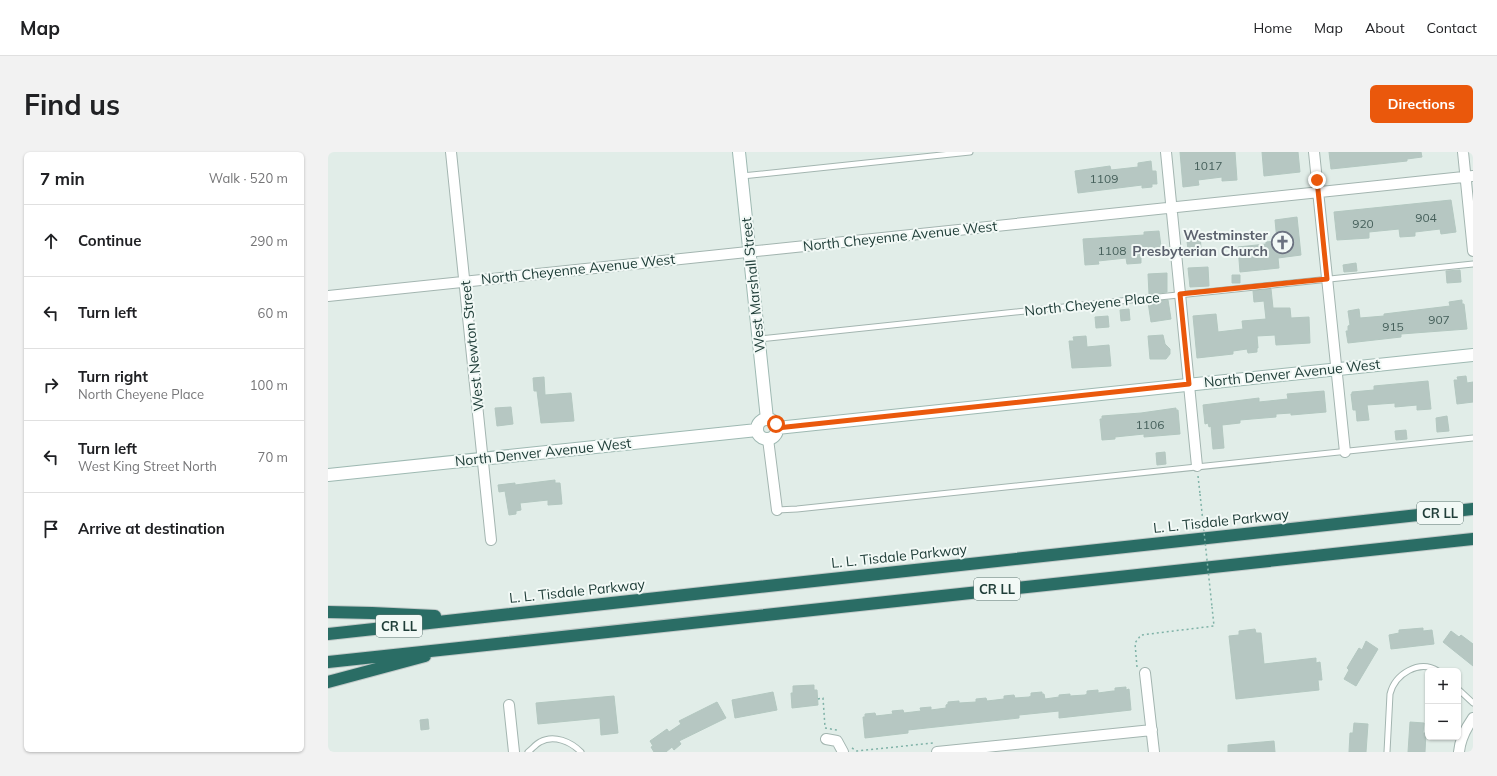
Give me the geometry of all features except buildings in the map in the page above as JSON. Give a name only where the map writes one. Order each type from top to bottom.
[{"type":"highway","name":"L. L. Tisdale Parkway","points":[[328,634],[1473,509]]},
{"type":"highway","name":"CR LL","points":[[328,662],[1473,538]]},
{"type":"highway","points":[[328,612],[470,618]]},
{"type":"highway","points":[[328,682],[375,671],[459,647]]},
{"type":"street","name":"West Newton Street","points":[[452,152],[484,458],[491,540]]},
{"type":"street","name":"West Marshall Street","points":[[739,152],[767,419]]},
{"type":"street","points":[[1166,152],[1197,470]]},
{"type":"street","points":[[1314,152],[1345,452]]},
{"type":"street","points":[[1463,152],[1469,177],[1473,251]]},
{"type":"street","name":"North Cheyenne Avenue West","points":[[328,296],[1469,177]]},
{"type":"street","name":"North Denver Avenue West","points":[[777,428],[1473,355]]},
{"type":"street","points":[[767,419],[774,421],[777,428],[775,435],[768,439],[760,436],[757,430],[761,421],[767,419]]},
{"type":"street","name":"North Denver Avenue West","points":[[328,475],[757,430]]},
{"type":"street","points":[[768,439],[777,510]]},
{"type":"street","points":[[1141,672],[1152,730],[1154,752]]},
{"type":"street","points":[[509,705],[514,752]]},
{"type":"street","points":[[1459,752],[1460,743],[1473,718]]},
{"type":"street","points":[[936,747],[1152,730]]},
{"type":"street","points":[[826,739],[836,741],[847,749]]},
{"type":"lane","points":[[742,176],[970,152]]},
{"type":"lane","name":"North Cheyene Place","points":[[759,339],[1473,264]]},
{"type":"lane","points":[[777,510],[1197,470],[1473,438]]},
{"type":"lane","points":[[1387,752],[1390,694],[1392,686],[1406,671],[1414,668],[1431,668]]},
{"type":"lane","points":[[1461,691],[1473,704]]},
{"type":"lane","points":[[528,752],[540,741],[552,738],[562,740],[576,746],[581,752]]},
{"type":"path","points":[[1141,672],[1134,643],[1141,634],[1214,626],[1197,470]]},
{"type":"path","points":[[818,699],[823,698],[826,739]]},
{"type":"path","points":[[826,728],[832,728],[841,732]]},
{"type":"path","points":[[847,749],[857,751],[936,747]]},
{"type":"place","name":"Westminster Presbyterian Church","points":[[1283,243]]},
{"type":"route","points":[[776,424],[777,428],[1189,384],[1180,294],[1327,279],[1317,180]]}]
